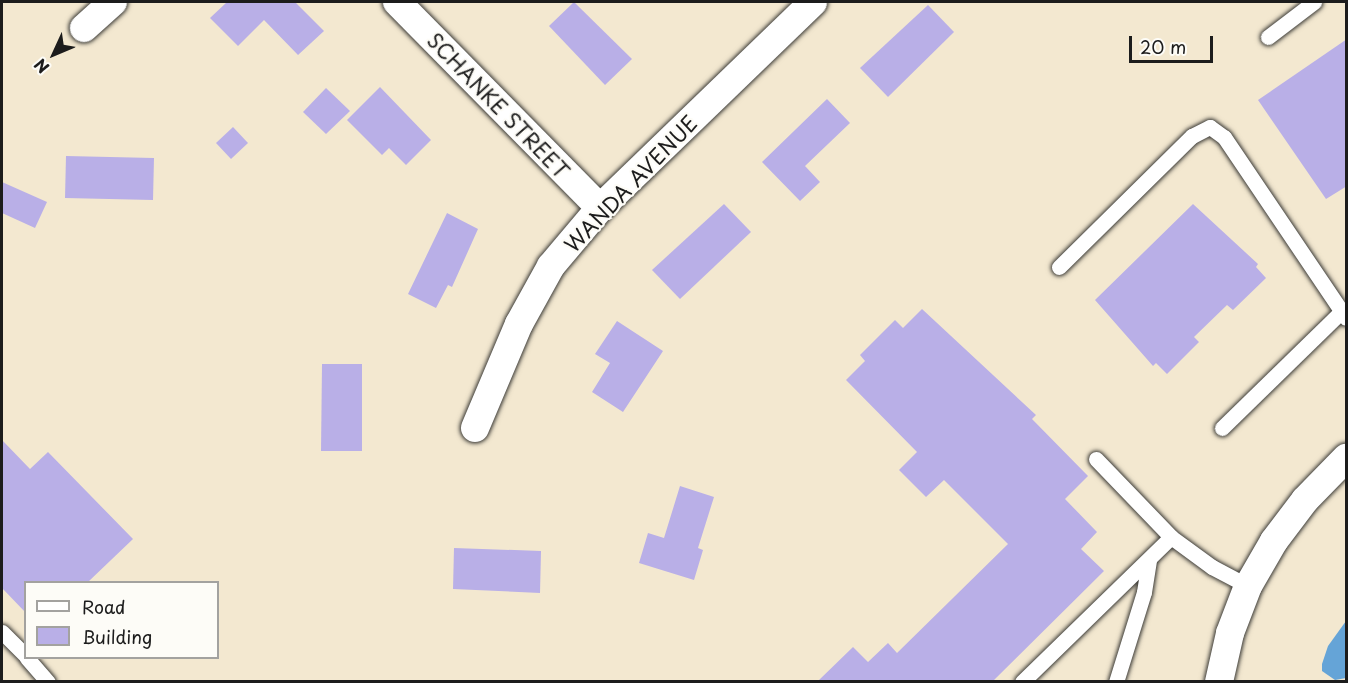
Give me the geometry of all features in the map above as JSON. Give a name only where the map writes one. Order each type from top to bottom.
[{"type":"street","points":[[84,28],[114,2]]},
{"type":"street","name":"SCHANKE STREET","points":[[397,2],[600,208]]},
{"type":"street","name":"WANDA AVENUE","points":[[475,428],[534,293],[600,208],[813,2]]},
{"type":"street","points":[[1219,681],[1230,633],[1248,586],[1274,541],[1305,500],[1347,458]]},
{"type":"lane","points":[[1268,38],[1314,2]]},
{"type":"lane","points":[[1059,267],[1192,136],[1210,127],[1224,138],[1344,315],[1222,428]]},
{"type":"lane","points":[[1096,459],[1171,537],[1212,567],[1248,586]]},
{"type":"lane","points":[[1022,681],[1171,537]]},
{"type":"lane","points":[[1116,681],[1144,592],[1149,559]]},
{"type":"lane","points":[[2,632],[24,655]]},
{"type":"lane","points":[[28,659],[48,681]]},
{"type":"water","points":[[1346,621],[1346,678],[1335,680],[1322,671],[1322,664],[1328,646]]},
{"type":"building","points":[[227,2],[295,2],[324,31],[298,55],[264,20],[238,46],[210,18]]},
{"type":"building","points":[[574,2],[632,59],[605,85],[549,26]]},
{"type":"building","points":[[928,5],[954,32],[888,97],[860,68]]},
{"type":"building","points":[[1347,39],[1347,186],[1326,199],[1258,100]]},
{"type":"building","points":[[380,87],[431,140],[406,165],[389,148],[382,155],[347,120]]},
{"type":"building","points":[[326,88],[350,111],[326,134],[303,112]]},
{"type":"building","points":[[827,99],[850,123],[805,166],[820,182],[800,201],[762,162]]},
{"type":"building","points":[[233,127],[248,143],[231,159],[216,143]]},
{"type":"building","points":[[66,156],[154,158],[153,200],[65,198]]},
{"type":"building","points":[[2,182],[47,202],[35,228],[2,213]]},
{"type":"building","points":[[724,204],[751,232],[680,299],[652,270]]},
{"type":"building","points":[[1193,204],[1258,264],[1256,267],[1266,278],[1233,310],[1227,305],[1194,337],[1199,342],[1167,374],[1156,363],[1153,366],[1095,300]]},
{"type":"building","points":[[447,213],[478,229],[452,287],[448,285],[436,308],[408,294]]},
{"type":"building","points":[[922,309],[1036,415],[1032,419],[1088,476],[1065,499],[1097,532],[1081,549],[1104,571],[993,681],[818,681],[853,647],[868,662],[888,643],[897,653],[1008,544],[944,480],[926,497],[899,470],[917,452],[846,380],[865,361],[860,355],[895,320],[903,328]]},
{"type":"building","points":[[617,321],[663,351],[623,412],[592,392],[610,363],[595,354]]},
{"type":"building","points":[[322,364],[362,364],[362,451],[321,451]]},
{"type":"building","points":[[2,440],[30,469],[48,452],[133,539],[89,581],[24,581],[24,611],[2,588]]},
{"type":"building","points":[[680,486],[714,497],[698,548],[703,550],[694,580],[639,563],[648,533],[664,538]]},
{"type":"building","points":[[454,548],[541,551],[540,593],[453,589]]}]
